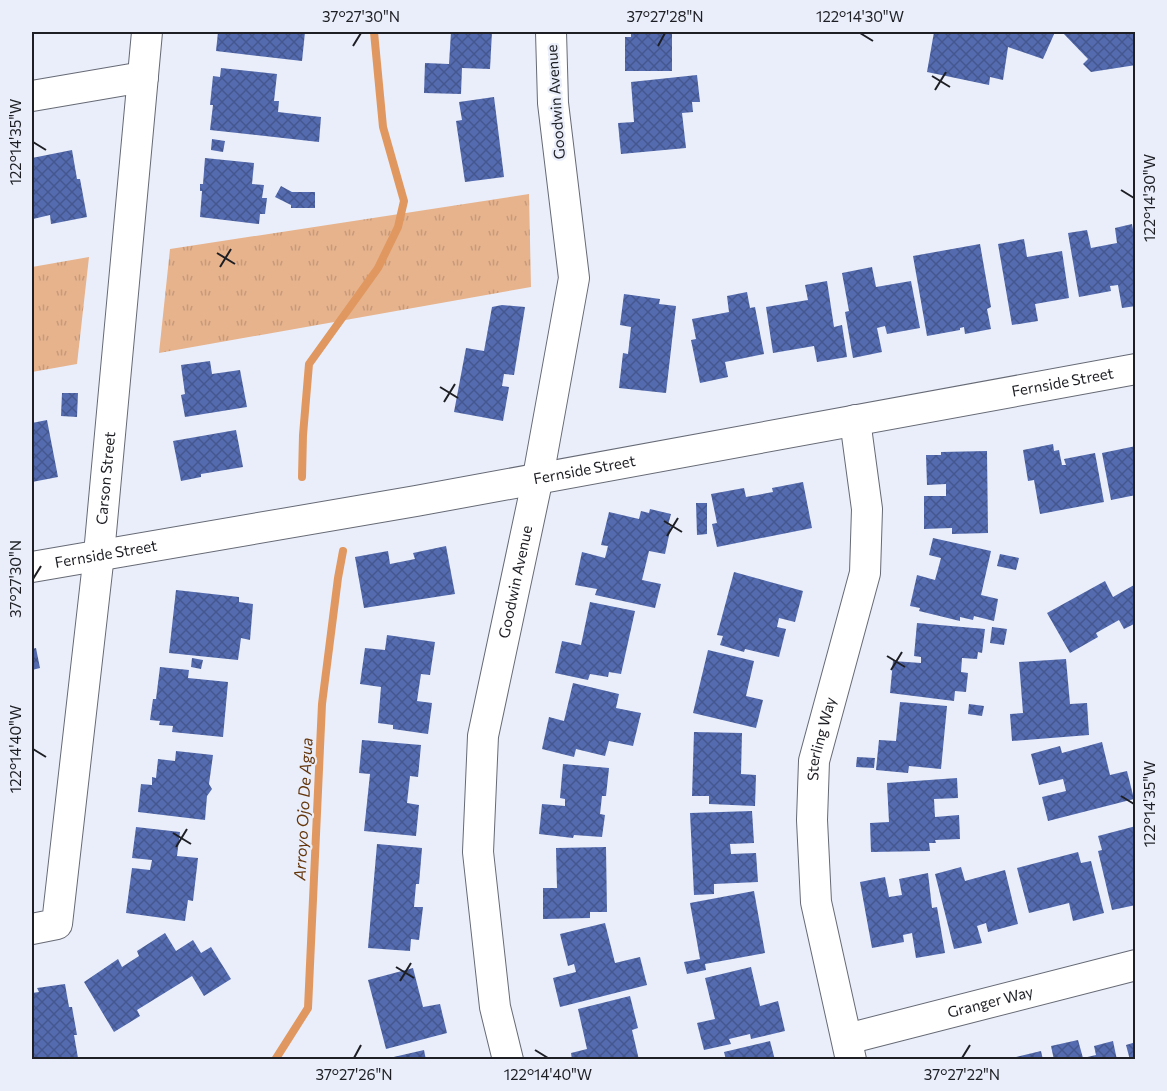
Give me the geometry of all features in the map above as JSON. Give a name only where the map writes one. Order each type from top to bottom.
[{"type":"street","name":"Carson Street","points":[[44,927],[99,555],[147,32]]},
{"type":"street","name":"Goodwin Avenue","points":[[508,1059],[495,1007],[478,852],[483,736],[538,477],[574,278],[553,103],[551,32]]},
{"type":"street","points":[[32,96],[143,77]]},
{"type":"street","name":"Fernside Street","points":[[32,567],[416,501],[1136,369]]},
{"type":"street","name":"Sterling Way","points":[[849,1049],[816,902],[812,820],[814,761],[865,573],[867,509],[855,420]]},
{"type":"street","name":"Granger Way","points":[[849,1049],[1136,965]]},
{"type":"green space","points":[[529,194],[531,287],[159,353],[170,249]]},
{"type":"green space","points":[[89,257],[77,364],[32,372],[32,267]]},
{"type":"building","points":[[218,32],[305,32],[302,61],[216,51]]},
{"type":"building","points":[[451,32],[492,32],[490,69],[462,68],[461,94],[424,93],[425,63],[449,64]]},
{"type":"building","points":[[631,32],[672,32],[672,71],[625,71],[625,37],[631,37]]},
{"type":"building","points":[[934,32],[1055,32],[1043,59],[1008,47],[1003,80],[990,77],[989,85],[927,72]]},
{"type":"building","points":[[1062,32],[1136,32],[1136,65],[1091,72],[1083,64],[1088,59]]},
{"type":"building","points":[[221,68],[277,74],[274,101],[279,101],[278,112],[321,117],[319,142],[210,130],[213,76],[220,77]]},
{"type":"building","points":[[697,75],[700,102],[692,102],[693,112],[682,113],[686,148],[621,154],[618,123],[634,122],[631,82]]},
{"type":"building","points":[[494,97],[504,177],[465,182],[456,121],[462,120],[459,102]]},
{"type":"building","points":[[212,139],[225,141],[223,152],[211,150]]},
{"type":"building","points":[[72,150],[87,217],[51,224],[50,215],[33,219],[32,158]]},
{"type":"building","points":[[205,158],[254,163],[252,184],[264,185],[262,198],[267,198],[265,214],[260,214],[259,224],[200,217],[202,191],[200,191],[200,184],[203,184]]},
{"type":"building","points":[[281,186],[292,192],[315,192],[315,208],[291,208],[291,205],[275,197]]},
{"type":"building","points":[[1132,224],[1136,245],[1136,306],[1122,308],[1118,285],[1110,286],[1111,291],[1079,297],[1068,233],[1087,230],[1091,248],[1117,243],[1115,228]]},
{"type":"building","points":[[1024,239],[1027,257],[1062,251],[1069,298],[1035,304],[1038,321],[1012,325],[998,244]]},
{"type":"building","points":[[980,244],[991,307],[987,309],[991,329],[965,334],[964,327],[960,330],[927,336],[913,256]]},
{"type":"building","points":[[872,267],[876,287],[911,281],[920,328],[887,334],[885,326],[877,328],[882,352],[853,358],[845,312],[849,311],[842,273]]},
{"type":"building","points":[[827,281],[834,327],[842,325],[847,357],[817,362],[814,346],[773,353],[766,307],[808,300],[805,285]]},
{"type":"building","points":[[747,292],[750,308],[755,307],[764,354],[725,362],[728,377],[700,383],[691,340],[696,339],[692,319],[729,312],[727,296]]},
{"type":"building","points":[[624,294],[660,299],[659,304],[676,306],[666,393],[619,388],[623,353],[628,354],[631,327],[620,325]]},
{"type":"building","points":[[502,305],[525,307],[514,375],[504,374],[502,386],[509,387],[503,421],[454,412],[466,348],[484,351],[492,307]]},
{"type":"building","points":[[210,361],[212,374],[240,370],[247,407],[185,417],[181,395],[185,394],[181,365]]},
{"type":"building","points":[[62,393],[78,393],[77,417],[61,416]]},
{"type":"building","points":[[47,420],[58,477],[32,482],[32,423]]},
{"type":"building","points":[[236,430],[243,467],[201,474],[201,477],[181,481],[173,441]]},
{"type":"building","points":[[1053,444],[1054,451],[1059,450],[1062,465],[1066,465],[1064,459],[1095,453],[1104,502],[1040,514],[1034,480],[1028,481],[1023,450]]},
{"type":"building","points":[[1136,446],[1136,495],[1111,500],[1102,453]]},
{"type":"building","points":[[987,451],[988,533],[952,534],[952,528],[924,529],[924,496],[946,496],[946,484],[927,485],[926,455],[941,455],[941,452]]},
{"type":"building","points":[[803,482],[812,528],[717,547],[712,524],[717,523],[711,494],[744,488],[746,497],[773,492],[772,488]]},
{"type":"building","points":[[696,503],[707,503],[707,534],[697,535]]},
{"type":"building","points":[[650,509],[671,514],[665,554],[649,551],[642,580],[661,584],[655,608],[595,595],[597,589],[575,585],[582,552],[605,558],[608,546],[601,545],[609,512],[639,519],[641,511],[649,513]]},
{"type":"building","points":[[933,538],[991,551],[981,595],[998,599],[994,621],[974,616],[973,620],[960,617],[960,621],[919,611],[920,608],[910,606],[917,575],[935,580],[941,558],[929,555]]},
{"type":"building","points":[[446,546],[455,594],[364,608],[355,557],[388,551],[390,564],[415,559],[413,553]]},
{"type":"building","points":[[1000,554],[1019,558],[1016,570],[997,566]]},
{"type":"building","points":[[734,572],[803,591],[795,622],[779,618],[777,627],[786,629],[779,657],[745,649],[744,652],[720,645],[723,636],[717,635]]},
{"type":"building","points":[[1105,581],[1113,597],[1134,585],[1136,623],[1124,629],[1119,620],[1096,633],[1098,637],[1070,653],[1047,613]]},
{"type":"building","points":[[176,590],[239,597],[239,602],[253,604],[250,640],[241,638],[238,660],[169,653]]},
{"type":"building","points":[[590,602],[635,611],[621,674],[609,672],[608,677],[590,674],[588,680],[555,673],[562,641],[581,645]]},
{"type":"building","points":[[917,623],[985,629],[982,653],[978,652],[977,659],[962,658],[961,672],[968,673],[966,692],[955,691],[954,701],[890,693],[893,661],[921,663],[921,657],[914,656]]},
{"type":"building","points":[[992,627],[1007,629],[1004,645],[990,643]]},
{"type":"building","points":[[387,635],[435,642],[430,675],[421,674],[417,701],[432,703],[428,734],[393,729],[393,725],[378,723],[381,687],[360,684],[365,648],[385,650]]},
{"type":"building","points":[[36,648],[40,668],[32,670],[32,649]]},
{"type":"building","points":[[708,650],[754,661],[746,696],[763,700],[756,728],[693,713]]},
{"type":"building","points":[[192,658],[203,660],[201,669],[191,667]]},
{"type":"building","points":[[1066,659],[1070,704],[1087,703],[1089,735],[1012,741],[1010,714],[1023,713],[1019,662]]},
{"type":"building","points":[[160,667],[189,670],[188,678],[228,682],[223,737],[172,732],[173,726],[159,725],[160,721],[150,720],[153,699],[156,699]]},
{"type":"building","points":[[573,683],[619,694],[616,708],[641,713],[633,746],[609,741],[605,756],[576,749],[574,757],[542,749],[549,717],[564,721]]},
{"type":"building","points":[[900,702],[947,706],[941,769],[909,766],[908,773],[876,770],[879,740],[896,741]]},
{"type":"building","points":[[969,704],[984,706],[982,716],[968,714]]},
{"type":"building","points":[[694,732],[742,733],[741,774],[756,775],[755,806],[709,804],[709,796],[692,796]]},
{"type":"building","points":[[362,740],[421,745],[418,777],[410,776],[407,803],[419,805],[416,836],[364,831],[370,774],[359,773]]},
{"type":"building","points":[[1102,742],[1110,775],[1127,771],[1134,799],[1048,821],[1042,797],[1066,791],[1063,779],[1039,785],[1031,754],[1060,746],[1062,753]]},
{"type":"building","points":[[176,751],[213,755],[209,784],[212,789],[207,796],[205,820],[138,812],[141,784],[152,785],[152,777],[156,778],[158,759],[175,761]]},
{"type":"building","points":[[857,757],[875,758],[874,768],[856,767]]},
{"type":"building","points":[[563,764],[609,768],[606,796],[602,796],[600,814],[605,815],[602,837],[574,835],[573,838],[539,834],[542,804],[565,806],[565,799],[560,798]]},
{"type":"building","points":[[957,778],[958,798],[934,799],[935,817],[959,815],[960,839],[935,840],[936,843],[929,843],[930,851],[871,852],[870,823],[889,822],[887,783]]},
{"type":"building","points":[[752,811],[754,843],[730,844],[731,854],[756,853],[758,882],[714,884],[714,894],[694,895],[690,813]]},
{"type":"building","points":[[1136,826],[1136,905],[1112,910],[1098,851],[1102,850],[1098,836]]},
{"type":"building","points":[[136,827],[180,832],[177,856],[198,858],[193,901],[188,900],[185,921],[126,913],[132,868],[150,870],[152,860],[132,858]]},
{"type":"building","points":[[377,844],[422,848],[419,884],[416,884],[414,907],[423,907],[419,940],[411,939],[410,951],[368,948]]},
{"type":"building","points":[[606,847],[607,912],[590,912],[590,918],[543,919],[543,888],[557,888],[556,848]]},
{"type":"building","points":[[1078,852],[1081,863],[1091,861],[1104,913],[1073,921],[1069,903],[1029,913],[1017,868]]},
{"type":"building","points":[[961,867],[965,881],[1005,870],[1018,924],[988,932],[986,923],[977,926],[982,943],[954,949],[935,874]]},
{"type":"building","points":[[928,873],[932,908],[937,907],[945,953],[916,958],[912,933],[903,935],[904,942],[872,948],[860,882],[885,877],[889,897],[902,895],[899,879]]},
{"type":"building","points":[[754,891],[765,953],[705,964],[706,970],[687,974],[684,962],[700,959],[690,903]]},
{"type":"building","points":[[605,923],[615,963],[640,957],[647,985],[560,1007],[553,978],[576,972],[574,964],[568,966],[560,934]]},
{"type":"building","points":[[165,933],[176,951],[193,940],[201,953],[211,947],[231,979],[204,996],[192,976],[137,1010],[140,1016],[114,1032],[84,982],[118,959],[122,967],[139,956],[137,951]]},
{"type":"building","points":[[751,967],[760,1006],[778,1001],[785,1031],[751,1039],[750,1034],[729,1039],[731,1044],[704,1050],[697,1023],[715,1019],[705,978]]},
{"type":"building","points":[[413,968],[423,1007],[440,1004],[447,1033],[386,1049],[368,980]]},
{"type":"building","points":[[65,984],[77,1035],[74,1035],[78,1058],[32,1060],[32,993],[39,992],[37,988]]},
{"type":"building","points":[[630,996],[638,1028],[632,1030],[639,1060],[572,1060],[571,1053],[587,1049],[578,1009]]},
{"type":"building","points":[[1078,1040],[1083,1058],[1096,1055],[1094,1046],[1113,1041],[1117,1060],[1054,1060],[1051,1046]]},
{"type":"building","points":[[770,1041],[775,1060],[726,1060],[724,1052]]},
{"type":"building","points":[[1136,1042],[1136,1060],[1130,1060],[1126,1045]]},
{"type":"building","points":[[424,1050],[426,1060],[385,1060],[385,1059]]},
{"type":"building","points":[[1041,1051],[1043,1060],[1008,1060],[1008,1059]]},
{"type":"waterway","name":"Arroyo Ojo De Agua","points":[[302,477],[309,364],[378,268],[398,227],[404,201],[383,127],[374,32]]},
{"type":"waterway","name":"Arroyo Ojo De Agua","points":[[275,1060],[308,1008],[322,704],[343,551]]}]
